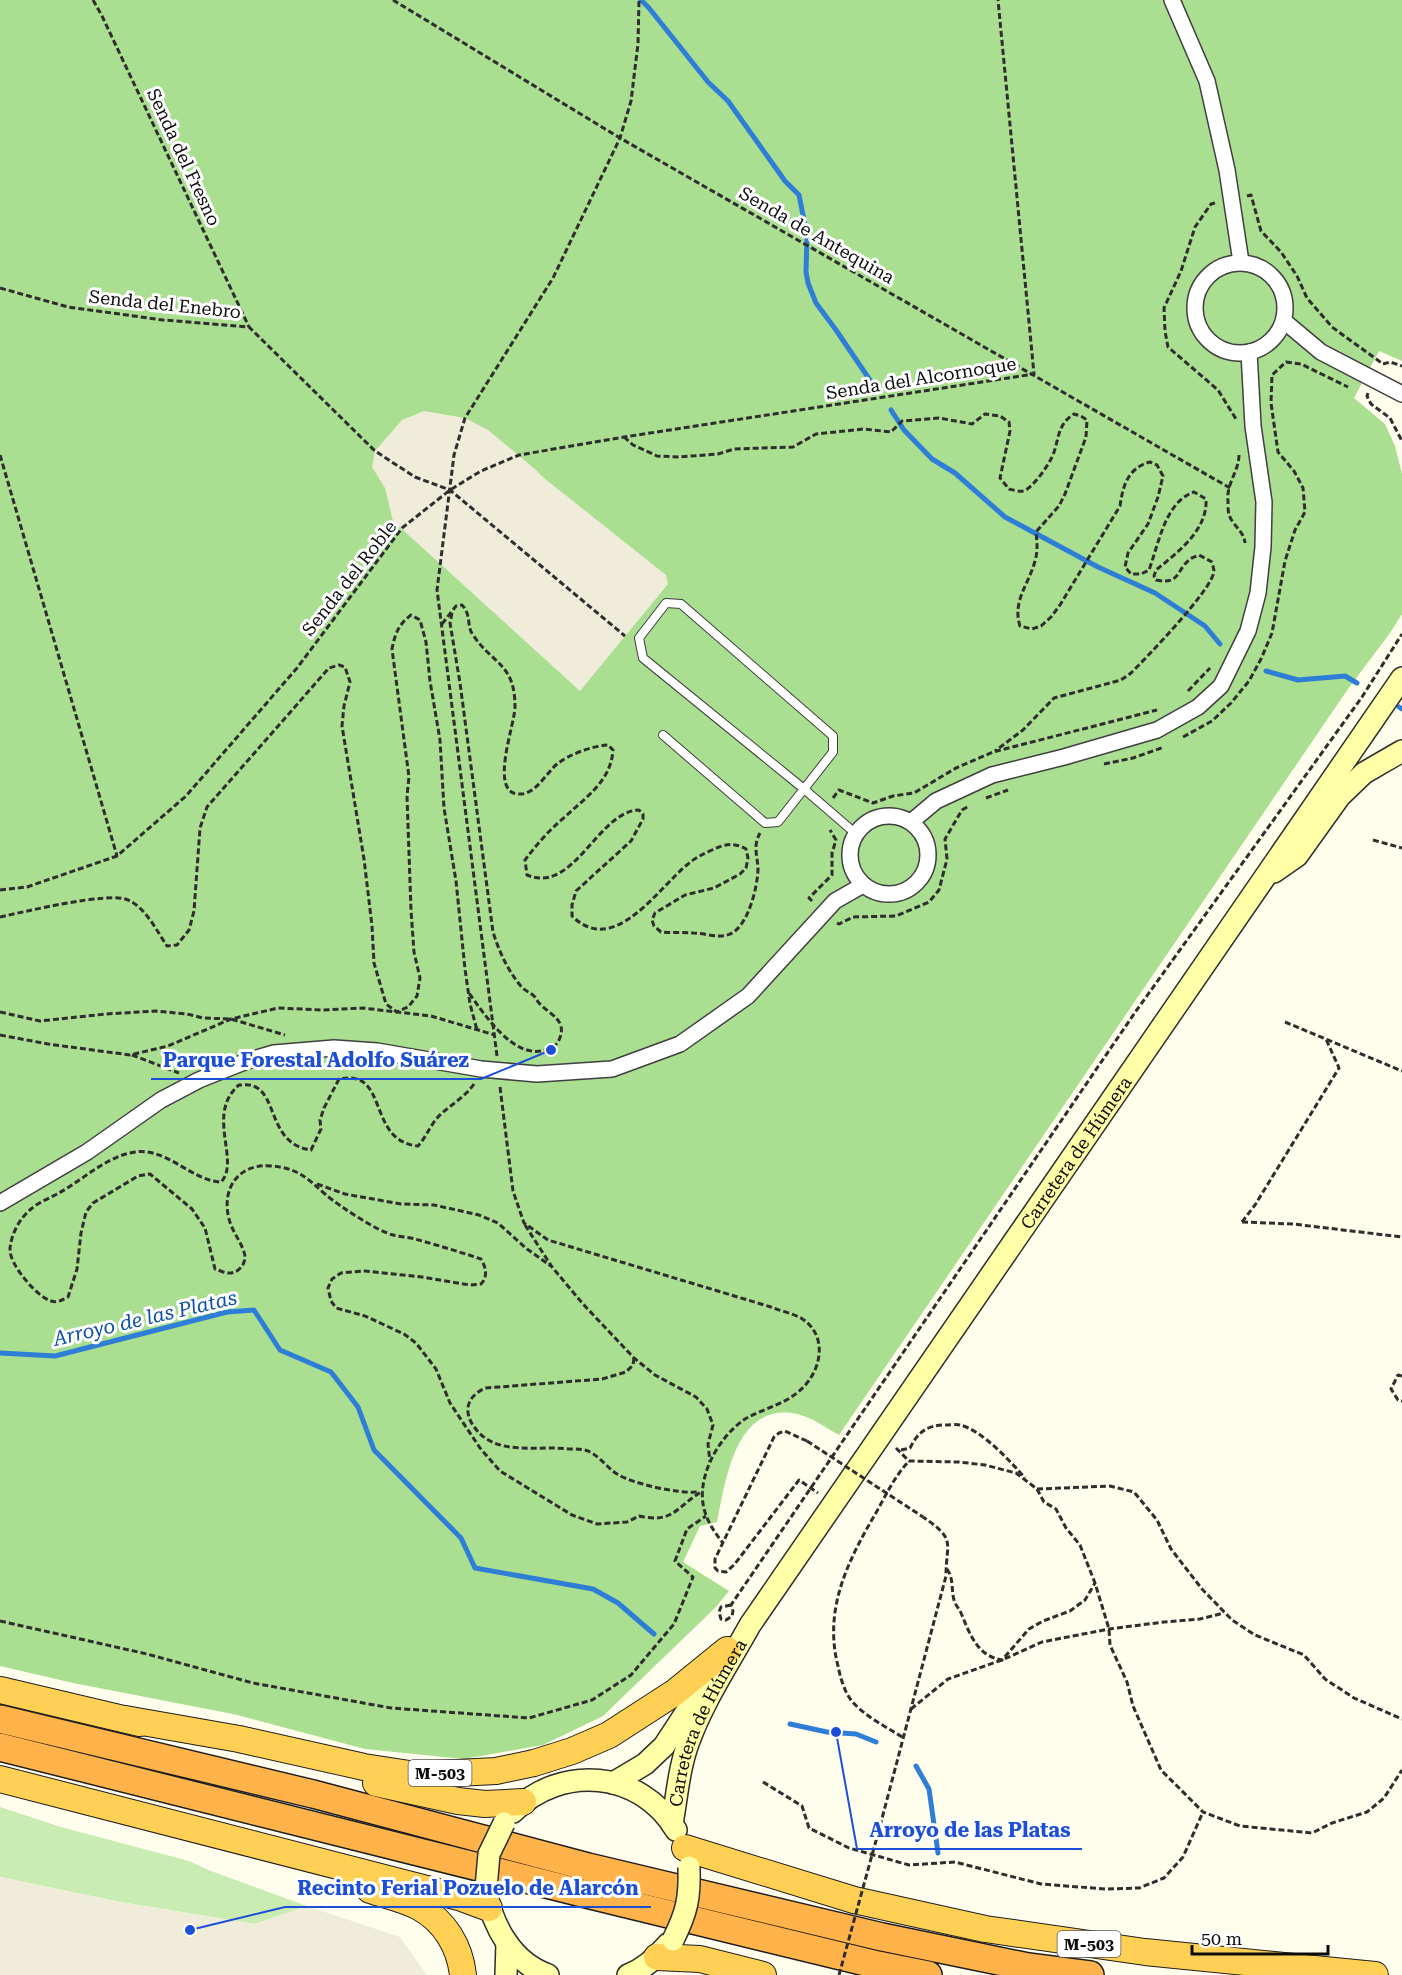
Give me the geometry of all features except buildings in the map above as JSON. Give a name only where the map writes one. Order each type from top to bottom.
[{"type":"highway","name":"M-503","points":[[125,1719],[239,1739],[364,1767],[406,1773],[496,1771],[534,1763],[609,1736],[674,1694],[727,1650]]},
{"type":"highway","name":"M-503","points":[[0,1690],[125,1719],[429,1796],[485,1804],[523,1802]]},
{"type":"highway","name":"M-503","points":[[0,1719],[313,1794],[588,1867],[882,1937],[1028,1966],[1090,1975]]},
{"type":"highway","points":[[0,1747],[582,1893],[928,1975]]},
{"type":"highway","points":[[0,1779],[462,1898],[488,1898]]},
{"type":"highway","points":[[238,1841],[284,1866],[419,1907],[446,1929],[461,1958],[463,1975]]},
{"type":"highway","name":"M-503","points":[[687,1857],[854,1900],[984,1929],[1145,1952],[1375,1975]]},
{"type":"highway","points":[[665,1948],[763,1975]]},
{"type":"main road","name":"Carretera de Húmera","points":[[672,1824],[688,1743],[704,1707],[750,1625],[1402,678]]},
{"type":"main road","points":[[1263,879],[1297,855],[1340,796],[1364,773],[1402,751]]},
{"type":"main road","name":"Carretera de Húmera","points":[[613,1783],[645,1764],[664,1746],[727,1650],[750,1625]]},
{"type":"main road","points":[[548,1975],[523,1960],[507,1943],[496,1926],[488,1898],[489,1854],[504,1823],[523,1802],[552,1786],[572,1780],[593,1780],[613,1783],[636,1791],[649,1801],[672,1824],[687,1857],[690,1892],[684,1917],[665,1948],[637,1972],[628,1975]]},
{"type":"main road","points":[[506,1975],[507,1943]]},
{"type":"street","points":[[1172,0],[1208,81],[1231,196],[1241,262]]},
{"type":"street","points":[[1241,262],[1255,265],[1267,271],[1277,281],[1286,307],[1284,321],[1271,341],[1264,346],[1249,352],[1222,349],[1210,342],[1202,331],[1196,311],[1198,291],[1205,279],[1215,270],[1228,264],[1241,262]]},
{"type":"street","points":[[1284,321],[1321,352],[1402,394]]},
{"type":"street","points":[[911,822],[936,801],[992,775],[1157,730],[1198,707],[1221,687],[1248,631],[1258,593],[1263,548],[1264,502],[1253,426],[1249,352]]},
{"type":"street","points":[[881,816],[897,816],[911,822],[922,833],[928,847],[928,865],[919,881],[903,893],[882,894],[863,885],[854,874],[849,861],[850,846],[855,833],[866,822],[881,816]]},
{"type":"street","points":[[0,1203],[87,1152],[160,1100],[199,1080],[274,1053],[334,1048],[377,1051],[481,1069],[537,1074],[612,1070],[680,1044],[748,996],[835,901],[863,885]]},
{"type":"lane","points":[[663,735],[765,823],[778,822],[804,789],[833,752],[833,736],[681,604],[666,603],[639,638],[643,658],[804,789],[855,833]]},
{"type":"path","name":"Senda del Fresno","points":[[93,0],[249,327]]},
{"type":"path","name":"Senda de Antequina","points":[[393,0],[620,138],[1230,488]]},
{"type":"path","points":[[450,490],[454,454],[465,418],[553,278],[620,138],[631,100],[638,44],[639,0]]},
{"type":"path","name":"Senda del Alcornoque","points":[[450,490],[481,471],[519,455],[1034,374],[998,0]]},
{"type":"path","points":[[1237,428],[1236,419],[1218,390],[1168,347],[1164,308],[1181,271],[1195,227],[1211,204],[1231,196],[1251,195],[1261,231],[1281,252],[1297,276],[1306,298],[1332,327],[1392,370]]},
{"type":"path","name":"Senda del Enebro","points":[[0,288],[68,307],[163,320],[249,327],[375,451],[415,477],[450,490],[625,636]]},
{"type":"path","points":[[1182,737],[1212,721],[1249,681],[1272,633],[1285,561],[1295,530],[1305,512],[1303,488],[1294,471],[1278,452],[1271,403],[1272,375],[1286,362],[1301,364],[1357,391]]},
{"type":"path","points":[[1367,396],[1377,401]]},
{"type":"path","points":[[624,437],[633,445],[657,456],[699,456],[734,449],[793,447],[816,434],[864,429],[891,432],[902,420],[939,418],[972,424],[985,414],[993,415],[1000,416],[1009,422],[1010,431],[1000,478],[1009,489],[1023,491],[1035,484],[1040,473],[1051,460],[1064,420],[1074,414],[1081,416],[1088,420],[1086,437],[1059,506],[1036,532],[1035,562],[1018,605],[1017,616],[1020,626],[1032,629],[1041,626],[1060,605],[1120,506],[1126,478],[1134,469],[1150,462],[1157,465],[1163,476],[1148,524],[1128,553],[1125,567],[1131,574],[1149,570],[1170,510],[1180,500],[1194,492],[1206,499],[1202,520],[1187,543],[1156,570],[1154,576],[1156,580],[1163,581],[1177,578],[1189,560],[1199,555],[1212,562],[1214,571],[1211,580],[1185,614],[1131,673],[1121,680],[1054,698],[1023,730],[993,752]]},
{"type":"path","points":[[1239,446],[1239,465],[1232,478],[1227,497],[1229,515],[1244,535],[1246,552]]},
{"type":"path","points":[[0,455],[117,856]]},
{"type":"path","name":"Senda del Roble","points":[[0,890],[27,887],[117,856],[186,796],[297,668],[402,528],[450,490]]},
{"type":"path","points":[[442,624],[456,606],[462,605],[468,612],[471,632],[509,673],[515,710],[504,773],[505,785],[510,791],[517,795],[528,793],[558,763],[594,746],[608,745],[613,750],[613,760],[607,774],[596,788],[540,841],[525,860],[527,875],[536,879],[549,878],[578,858],[622,816],[631,810],[639,810],[643,814],[643,819],[631,841],[576,891],[572,916],[581,926],[593,929],[607,928],[633,917],[688,864],[702,854],[725,844],[746,849],[748,858],[746,868],[740,874],[714,888],[685,895],[655,914],[652,920],[654,926],[661,932],[721,936],[732,934],[748,914],[758,869],[755,842],[765,823]]},
{"type":"path","points":[[452,611],[450,623],[493,932],[500,952],[518,983],[524,990],[534,995],[540,1005],[556,1016],[562,1032],[558,1043],[540,1052],[526,1050],[500,1034],[468,993]]},
{"type":"path","points":[[397,1012],[408,1007],[417,996],[420,978],[414,951],[411,910],[407,796],[409,777],[392,649],[396,631],[411,615],[420,620],[426,642],[440,740],[444,808],[456,881],[468,993],[477,1030]]},
{"type":"path","points":[[731,1605],[732,1616],[726,1620],[721,1619],[719,1614],[721,1607],[731,1605],[1136,1011],[1362,697],[1402,634]]},
{"type":"path","points":[[0,917],[76,902],[108,898],[128,899],[142,910],[166,946],[177,945],[189,930],[194,911],[200,828],[207,807],[329,668],[345,666],[350,682],[342,726],[364,859],[374,963],[386,1004],[397,1012]]},
{"type":"path","points":[[1183,696],[1212,666]]},
{"type":"path","points":[[971,805],[962,810],[945,839],[947,859],[939,890],[929,902],[896,916],[853,917],[839,924],[809,898],[832,875],[832,853],[836,840],[820,814],[839,790],[873,803],[893,796],[914,794],[956,768],[993,752],[1160,709]]},
{"type":"path","points":[[1097,766],[1133,758],[1172,742]]},
{"type":"path","points":[[979,800],[1008,790]]},
{"type":"path","points":[[1373,840],[1402,848]]},
{"type":"path","points":[[130,1055],[168,1046],[231,1020],[278,1008],[323,1010],[363,1008],[431,1016],[495,1035]]},
{"type":"path","points":[[0,1012],[40,1021],[156,1011],[231,1020],[293,1038],[308,1049]]},
{"type":"path","points":[[1285,1022],[1402,1071]]},
{"type":"path","points":[[0,1035],[130,1055],[199,1080]]},
{"type":"path","points":[[1326,1039],[1339,1068],[1242,1222],[1293,1224],[1402,1237]]},
{"type":"path","points":[[481,1069],[472,1088],[440,1114],[418,1146],[407,1145],[390,1134],[382,1119],[380,1105],[368,1086],[350,1077],[339,1079],[331,1093],[320,1120],[321,1129],[311,1150],[299,1148],[288,1140],[261,1090],[252,1085],[239,1085],[231,1092],[223,1117],[228,1172],[221,1182],[211,1181],[175,1162],[148,1153],[137,1151],[116,1157],[32,1208],[20,1221],[10,1252],[19,1273],[36,1292],[50,1301],[59,1302],[68,1297],[77,1269],[86,1212],[93,1203],[138,1176],[150,1174],[192,1209],[205,1228],[215,1269],[228,1273],[237,1271],[244,1264],[245,1253],[228,1218],[229,1187],[238,1175],[250,1168],[268,1165],[289,1168],[315,1184],[366,1222],[392,1235],[413,1238],[481,1259],[486,1266],[485,1280],[481,1284],[470,1285],[364,1271],[341,1273],[333,1279],[328,1288],[331,1301],[336,1308],[365,1316],[404,1334],[416,1343],[435,1369],[450,1403],[480,1448],[500,1471],[572,1515],[597,1524],[627,1522],[639,1516],[653,1519],[669,1516],[679,1510],[688,1499],[703,1491],[695,1493],[631,1481],[616,1473],[600,1457],[585,1450],[554,1447],[527,1448],[489,1442],[480,1435],[468,1416],[468,1407],[472,1398],[486,1388],[602,1379],[626,1372],[633,1365],[634,1358]]},
{"type":"path","points":[[315,1184],[345,1194],[401,1204],[434,1205],[479,1215],[498,1223],[527,1249],[552,1267]]},
{"type":"path","points":[[524,1223],[552,1267],[634,1358],[655,1375],[696,1397],[707,1409],[713,1425],[708,1444],[710,1462]]},
{"type":"path","points":[[1402,1376],[1398,1375],[1391,1389],[1398,1400],[1402,1401]]},
{"type":"path","points":[[900,1450],[910,1448],[916,1435],[924,1428],[960,1425],[978,1434],[1011,1462],[1037,1489],[1044,1502],[1056,1509],[1066,1528],[1080,1545],[1109,1629],[1110,1645],[1161,1770],[1203,1812],[1240,1826],[1312,1833],[1332,1823],[1366,1812],[1384,1798],[1402,1770]]},
{"type":"path","points":[[818,1493],[800,1480],[734,1565],[726,1572],[715,1568],[715,1559],[774,1437],[785,1431],[807,1441],[923,1517],[947,1540],[949,1554],[946,1576],[839,1975]]},
{"type":"path","points":[[894,1447],[900,1450],[909,1461]]},
{"type":"path","points":[[903,1738],[870,1717],[850,1699],[840,1677],[833,1647],[833,1619],[839,1591],[857,1545],[895,1476],[909,1461],[985,1465],[1016,1473],[1037,1489],[1110,1486],[1134,1492],[1157,1520],[1171,1549],[1224,1613],[1255,1635],[1304,1655],[1326,1679],[1354,1698],[1402,1719]]},
{"type":"path","points":[[0,1621],[147,1654],[253,1683],[391,1708],[529,1718],[592,1700],[632,1675],[674,1624],[693,1577],[675,1561],[687,1529],[706,1516]]},
{"type":"path","points":[[946,1567],[953,1582],[955,1604],[975,1645],[988,1656],[1002,1659]]},
{"type":"path","points":[[1002,1659],[1029,1629],[1070,1611],[1084,1600],[1095,1583]]},
{"type":"path","points":[[911,1708],[948,1678],[1042,1642],[1109,1629],[1200,1619],[1224,1613]]},
{"type":"path","points":[[763,1782],[802,1806],[809,1828],[849,1848],[909,1865],[955,1862],[1041,1884],[1105,1889],[1138,1888],[1164,1878],[1182,1857],[1203,1812]]},
{"type":"green space","points":[[0,0],[1402,0],[1402,361],[1379,351],[1354,398],[1385,424],[1395,446],[1402,474],[1402,614],[1348,689],[839,1435],[802,1415],[776,1413],[760,1419],[747,1431],[730,1465],[717,1522],[700,1526],[683,1562],[729,1591],[716,1607],[603,1716],[543,1745],[464,1759],[365,1749],[233,1714],[73,1683],[0,1666]]},
{"type":"green space","points":[[0,1807],[61,1827],[189,1861],[307,1906],[255,1924],[120,1902],[0,1877]]},
{"type":"shaded area","points":[[424,411],[465,418],[488,430],[544,478],[666,575],[668,584],[580,691],[393,521],[385,488],[372,467],[375,451],[402,420]]},
{"type":"shaded area","points":[[0,1877],[120,1902],[254,1924],[307,1906],[400,1937],[427,1975],[0,1975]]},
{"type":"waterway","points":[[641,0],[708,82],[728,101],[785,181],[799,195],[807,235],[808,283],[816,303],[876,389]]},
{"type":"waterway","points":[[891,410],[904,430],[932,459],[955,473],[1005,517],[1098,567],[1155,593],[1205,626],[1220,644]]},
{"type":"waterway","points":[[1266,671],[1298,680],[1345,676],[1357,683]]},
{"type":"waterway","name":"Arroyo de las Platas","points":[[0,1353],[55,1356],[227,1312],[254,1310],[280,1350],[331,1372],[358,1407],[374,1450],[461,1538],[475,1568],[593,1589],[618,1603],[654,1634]]},
{"type":"waterway","name":"Arroyo de las Platas","points":[[790,1724],[827,1732],[856,1734],[876,1742]]},
{"type":"waterway","name":"Arroyo de las Platas","points":[[916,1766],[929,1789],[938,1853]]},
{"type":"place","name":"Parque Forestal Adolfo Suárez","points":[[551,1050]]},
{"type":"place","name":"Arroyo de las Platas","points":[[836,1732]]},
{"type":"place","name":"Recinto Ferial Pozuelo de Alarcón","points":[[190,1930]]}]
